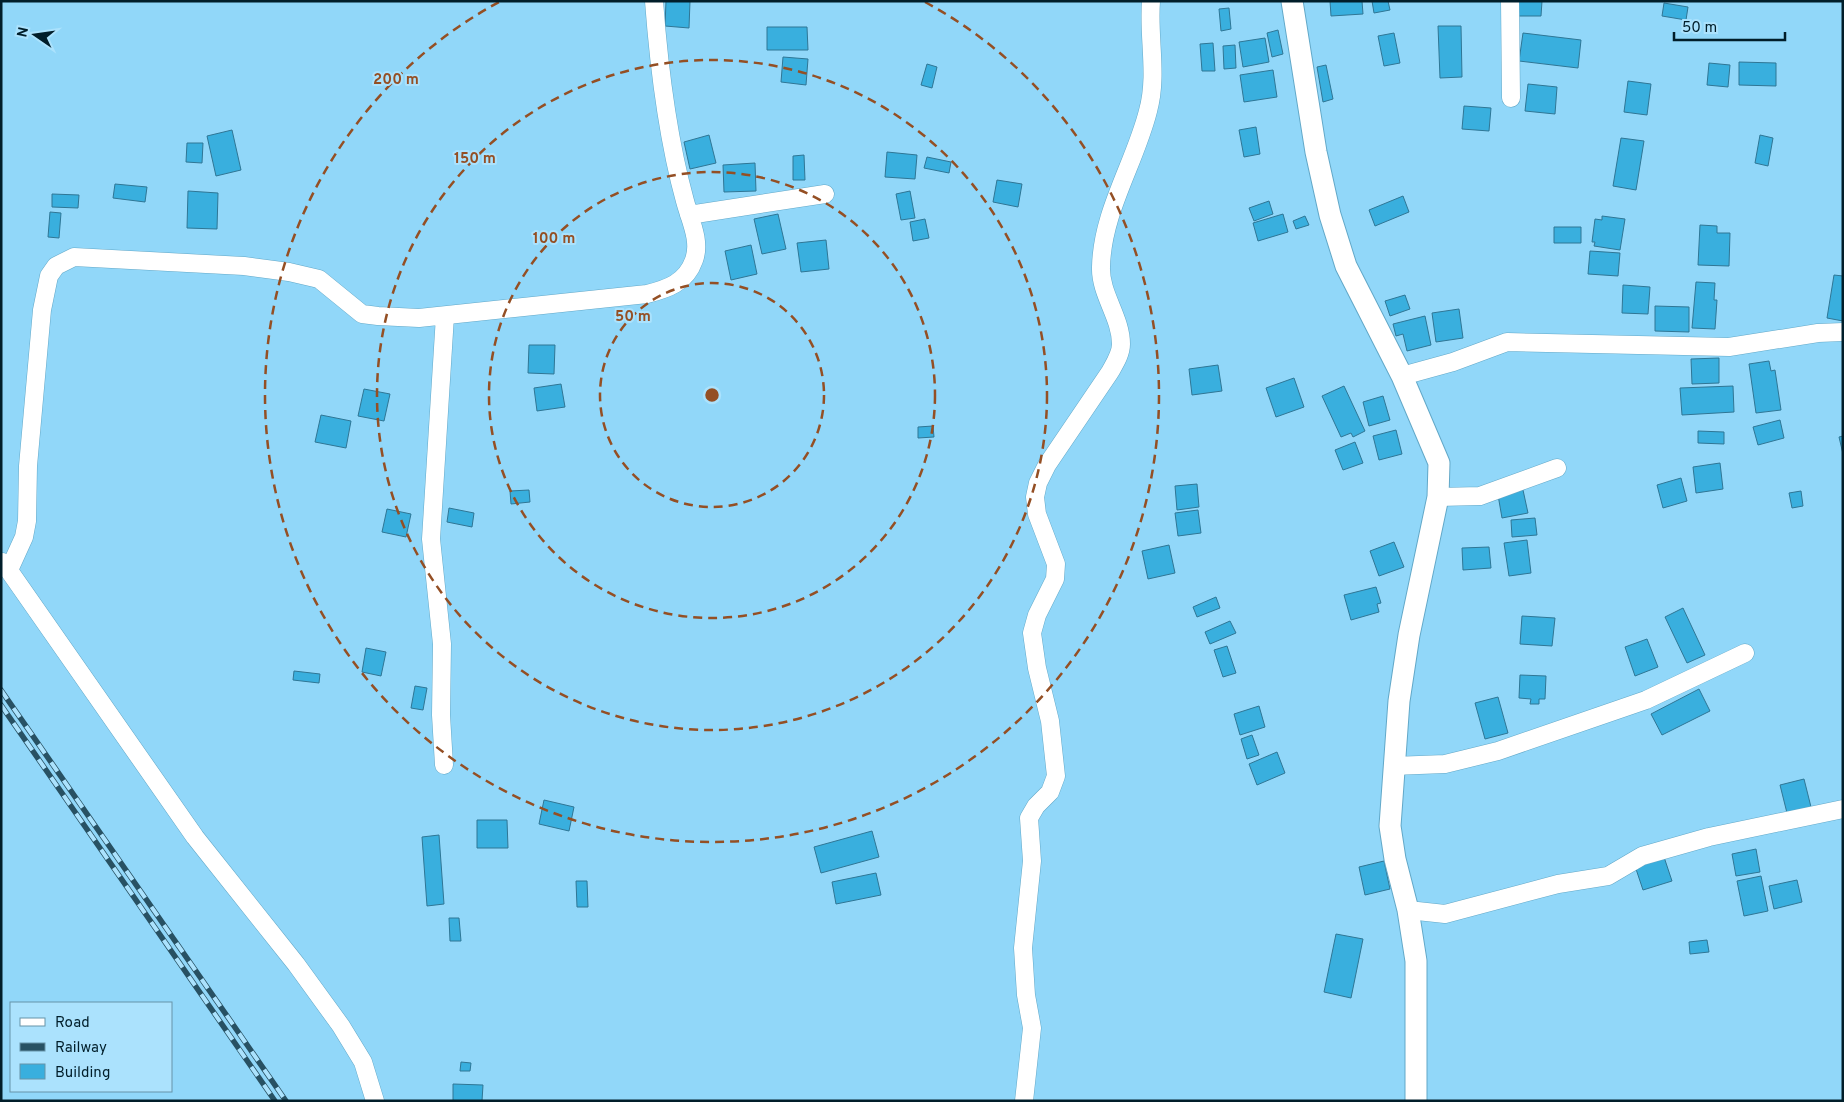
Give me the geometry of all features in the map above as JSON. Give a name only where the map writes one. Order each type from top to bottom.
[{"type":"street","points":[[375,1101],[363,1062],[341,1026],[296,964],[195,837],[5,564],[24,537],[28,521],[28,466],[42,310],[49,276],[56,266],[74,257],[244,266],[289,272],[319,279],[362,314],[419,318],[647,294],[667,289],[678,283],[694,260],[696,242],[660,80],[654,1]]},
{"type":"street","points":[[1024,1101],[1032,1028],[1026,995],[1023,948],[1032,861],[1029,823],[1032,813],[1050,792],[1056,776],[1050,721],[1037,668],[1032,633],[1038,615],[1055,579],[1056,564],[1037,514],[1035,497],[1038,484],[1047,465],[1100,388],[1118,357],[1121,343],[1111,306],[1102,284],[1101,267],[1104,241],[1112,212],[1140,136],[1152,94],[1151,1]]},
{"type":"street","points":[[1292,1],[1316,152],[1330,215],[1346,266],[1402,376],[1439,463],[1438,497],[1408,635],[1399,700],[1390,826],[1395,859],[1408,910],[1416,961],[1416,1101]]},
{"type":"street","points":[[1510,1],[1511,98]]},
{"type":"street","points":[[689,215],[825,194]]},
{"type":"street","points":[[444,765],[441,714],[442,644],[431,539],[445,316]]},
{"type":"street","points":[[1402,376],[1453,362],[1507,342],[1730,347],[1818,333],[1843,332]]},
{"type":"street","points":[[1438,497],[1480,496],[1557,468]]},
{"type":"street","points":[[1393,766],[1445,764],[1498,751],[1646,700],[1744,653]]},
{"type":"street","points":[[1408,910],[1445,914],[1558,884],[1608,876],[1642,856],[1710,837],[1843,809]]},
{"type":"building","points":[[666,1],[690,1],[689,28],[665,26]]},
{"type":"building","points":[[1330,1],[1362,1],[1363,14],[1331,16]]},
{"type":"building","points":[[1372,1],[1388,1],[1390,10],[1374,13]]},
{"type":"building","points":[[1514,1],[1542,1],[1541,16],[1513,16]]},
{"type":"building","points":[[1664,3],[1688,7],[1686,20],[1662,16]]},
{"type":"building","points":[[1229,8],[1231,29],[1221,31],[1219,9]]},
{"type":"building","points":[[1438,26],[1461,26],[1462,77],[1440,78]]},
{"type":"building","points":[[767,27],[807,27],[808,50],[767,50]]},
{"type":"building","points":[[1278,30],[1283,54],[1272,57],[1267,33]]},
{"type":"building","points":[[1394,33],[1400,63],[1384,66],[1378,36]]},
{"type":"building","points":[[1523,33],[1581,40],[1578,68],[1519,61]]},
{"type":"building","points":[[1265,38],[1269,62],[1243,67],[1239,42]]},
{"type":"building","points":[[1213,43],[1215,71],[1202,71],[1200,44]]},
{"type":"building","points":[[1235,45],[1236,68],[1224,69],[1223,46]]},
{"type":"building","points":[[783,57],[808,59],[806,85],[781,82]]},
{"type":"building","points":[[1739,62],[1776,63],[1776,86],[1739,85]]},
{"type":"building","points":[[1709,63],[1730,65],[1728,87],[1707,85]]},
{"type":"building","points":[[927,64],[937,67],[932,88],[921,85]]},
{"type":"building","points":[[1326,65],[1333,99],[1323,102],[1317,67]]},
{"type":"building","points":[[1273,70],[1277,97],[1244,102],[1240,75]]},
{"type":"building","points":[[1628,81],[1651,84],[1647,115],[1624,112]]},
{"type":"building","points":[[1528,84],[1557,87],[1555,114],[1525,111]]},
{"type":"building","points":[[1464,106],[1491,108],[1489,131],[1462,129]]},
{"type":"building","points":[[1256,127],[1260,154],[1244,157],[1239,130]]},
{"type":"building","points":[[232,130],[241,170],[216,176],[207,136]]},
{"type":"building","points":[[709,135],[716,163],[690,169],[684,142]]},
{"type":"building","points":[[1760,135],[1773,138],[1768,166],[1755,163]]},
{"type":"building","points":[[1621,138],[1644,141],[1636,190],[1613,186]]},
{"type":"building","points":[[187,143],[203,143],[202,163],[186,162]]},
{"type":"building","points":[[887,152],[917,155],[915,179],[885,177]]},
{"type":"building","points":[[804,155],[805,180],[793,180],[793,156]]},
{"type":"building","points":[[927,157],[951,162],[949,173],[924,168]]},
{"type":"building","points":[[755,163],[756,191],[724,192],[723,165]]},
{"type":"building","points":[[997,180],[1022,184],[1018,207],[993,202]]},
{"type":"building","points":[[115,184],[147,187],[145,202],[113,198]]},
{"type":"building","points":[[188,191],[218,193],[217,229],[187,228]]},
{"type":"building","points":[[910,191],[915,218],[901,220],[896,194]]},
{"type":"building","points":[[52,194],[79,195],[78,208],[52,207]]},
{"type":"building","points":[[1403,196],[1409,212],[1375,226],[1369,210]]},
{"type":"building","points":[[1269,201],[1273,214],[1254,221],[1249,208]]},
{"type":"building","points":[[50,212],[61,213],[59,238],[48,237]]},
{"type":"building","points":[[778,214],[786,249],[762,254],[754,219]]},
{"type":"building","points":[[1283,214],[1288,232],[1258,241],[1253,223]]},
{"type":"building","points":[[1305,216],[1309,225],[1296,229],[1293,221]]},
{"type":"building","points":[[1602,216],[1625,219],[1620,250],[1594,246],[1595,242],[1592,242],[1595,219],[1602,220]]},
{"type":"building","points":[[925,219],[929,238],[913,241],[910,222]]},
{"type":"building","points":[[1700,225],[1717,226],[1717,233],[1730,233],[1729,266],[1698,265]]},
{"type":"building","points":[[1554,227],[1581,227],[1581,243],[1554,243]]},
{"type":"building","points":[[826,240],[829,269],[801,272],[797,243]]},
{"type":"building","points":[[751,245],[757,274],[731,280],[725,251]]},
{"type":"building","points":[[1590,251],[1620,253],[1618,276],[1588,274]]},
{"type":"building","points":[[1834,275],[1843,276],[1843,321],[1827,318]]},
{"type":"building","points":[[1696,282],[1715,283],[1714,300],[1717,300],[1715,329],[1692,328]]},
{"type":"building","points":[[1623,285],[1650,287],[1648,314],[1622,313]]},
{"type":"building","points":[[1405,295],[1410,309],[1390,316],[1385,301]]},
{"type":"building","points":[[1655,306],[1689,307],[1689,332],[1655,331]]},
{"type":"building","points":[[1459,309],[1463,338],[1436,342],[1432,313]]},
{"type":"building","points":[[1425,316],[1431,345],[1407,351],[1403,334],[1396,336],[1393,324]]},
{"type":"building","points":[[529,345],[555,345],[554,374],[528,373]]},
{"type":"building","points":[[1719,358],[1719,383],[1692,384],[1691,359]]},
{"type":"building","points":[[1769,361],[1771,371],[1775,370],[1781,410],[1756,413],[1749,364]]},
{"type":"building","points":[[1218,365],[1222,391],[1192,395],[1189,369]]},
{"type":"building","points":[[1294,378],[1304,407],[1276,417],[1266,388]]},
{"type":"building","points":[[561,384],[565,407],[537,411],[534,388]]},
{"type":"building","points":[[1344,386],[1365,431],[1353,437],[1351,433],[1341,437],[1322,396]]},
{"type":"building","points":[[1733,386],[1734,412],[1682,415],[1680,388]]},
{"type":"building","points":[[364,389],[390,394],[384,421],[358,416]]},
{"type":"building","points":[[1383,396],[1390,420],[1369,426],[1363,402]]},
{"type":"building","points":[[321,415],[351,421],[346,448],[315,442]]},
{"type":"building","points":[[1780,420],[1784,438],[1758,445],[1753,427]]},
{"type":"building","points":[[933,426],[934,437],[918,438],[918,427]]},
{"type":"building","points":[[1396,430],[1402,454],[1379,460],[1373,436]]},
{"type":"building","points":[[1698,431],[1724,432],[1724,444],[1698,443]]},
{"type":"building","points":[[1843,436],[1843,454],[1839,437]]},
{"type":"building","points":[[1355,442],[1363,463],[1343,470],[1335,450]]},
{"type":"building","points":[[1720,463],[1723,489],[1696,493],[1693,467]]},
{"type":"building","points":[[1681,478],[1687,501],[1663,508],[1657,485]]},
{"type":"building","points":[[1197,484],[1199,507],[1177,510],[1175,486]]},
{"type":"building","points":[[529,490],[530,502],[511,504],[510,491]]},
{"type":"building","points":[[1523,490],[1528,513],[1502,518],[1498,495]]},
{"type":"building","points":[[1801,491],[1803,506],[1792,508],[1789,493]]},
{"type":"building","points":[[449,508],[474,513],[472,527],[447,522]]},
{"type":"building","points":[[387,509],[411,514],[406,537],[382,532]]},
{"type":"building","points":[[1198,510],[1201,533],[1178,536],[1175,513]]},
{"type":"building","points":[[1535,518],[1537,535],[1512,537],[1511,520]]},
{"type":"building","points":[[1527,540],[1531,573],[1509,576],[1504,543]]},
{"type":"building","points":[[1394,542],[1404,567],[1379,576],[1370,551]]},
{"type":"building","points":[[1169,545],[1175,573],[1148,579],[1142,551]]},
{"type":"building","points":[[1489,547],[1491,568],[1463,570],[1462,548]]},
{"type":"building","points":[[1376,587],[1381,603],[1377,604],[1379,612],[1351,620],[1344,595]]},
{"type":"building","points":[[1216,597],[1220,608],[1197,617],[1193,607]]},
{"type":"building","points":[[1683,608],[1705,655],[1687,663],[1665,617]]},
{"type":"building","points":[[1522,616],[1555,618],[1552,646],[1520,644]]},
{"type":"building","points":[[1230,621],[1236,633],[1210,644],[1205,632]]},
{"type":"building","points":[[1647,639],[1658,667],[1635,676],[1625,647]]},
{"type":"building","points":[[1227,646],[1236,673],[1223,677],[1214,650]]},
{"type":"building","points":[[366,648],[386,652],[381,676],[362,672]]},
{"type":"building","points":[[294,671],[320,674],[319,683],[293,680]]},
{"type":"building","points":[[1520,675],[1546,676],[1545,699],[1539,699],[1539,704],[1530,704],[1531,699],[1519,698]]},
{"type":"building","points":[[415,686],[427,688],[423,710],[411,708]]},
{"type":"building","points":[[1699,689],[1710,711],[1662,735],[1651,714]]},
{"type":"building","points":[[1498,697],[1508,733],[1485,739],[1475,703]]},
{"type":"building","points":[[1259,706],[1265,727],[1240,735],[1234,714]]},
{"type":"building","points":[[1252,735],[1259,755],[1247,759],[1241,739]]},
{"type":"building","points":[[1277,752],[1285,773],[1257,785],[1249,764]]},
{"type":"building","points":[[1804,779],[1811,807],[1787,813],[1780,785]]},
{"type":"building","points":[[544,800],[574,807],[569,831],[539,824]]},
{"type":"building","points":[[477,820],[507,820],[508,848],[477,848]]},
{"type":"building","points":[[872,831],[879,857],[821,873],[814,847]]},
{"type":"building","points":[[439,835],[444,904],[427,906],[422,837]]},
{"type":"building","points":[[1756,849],[1760,872],[1736,876],[1732,854]]},
{"type":"building","points":[[1664,857],[1672,881],[1643,890],[1635,866]]},
{"type":"building","points":[[1384,861],[1390,889],[1365,895],[1359,867]]},
{"type":"building","points":[[876,873],[881,895],[836,904],[832,882]]},
{"type":"building","points":[[1761,876],[1768,911],[1744,916],[1737,881]]},
{"type":"building","points":[[1797,880],[1802,902],[1774,909],[1769,886]]},
{"type":"building","points":[[576,881],[587,881],[588,907],[577,907]]},
{"type":"building","points":[[449,918],[459,918],[461,941],[450,941]]},
{"type":"building","points":[[1336,934],[1363,939],[1351,998],[1324,992]]},
{"type":"building","points":[[1707,940],[1709,952],[1690,954],[1689,942]]},
{"type":"building","points":[[461,1062],[471,1063],[470,1071],[460,1071]]},
{"type":"building","points":[[453,1084],[483,1085],[482,1101],[453,1101]]},
{"type":"railway","points":[[1,690],[286,1101]]},
{"type":"railway","points":[[1,705],[275,1101]]}]
